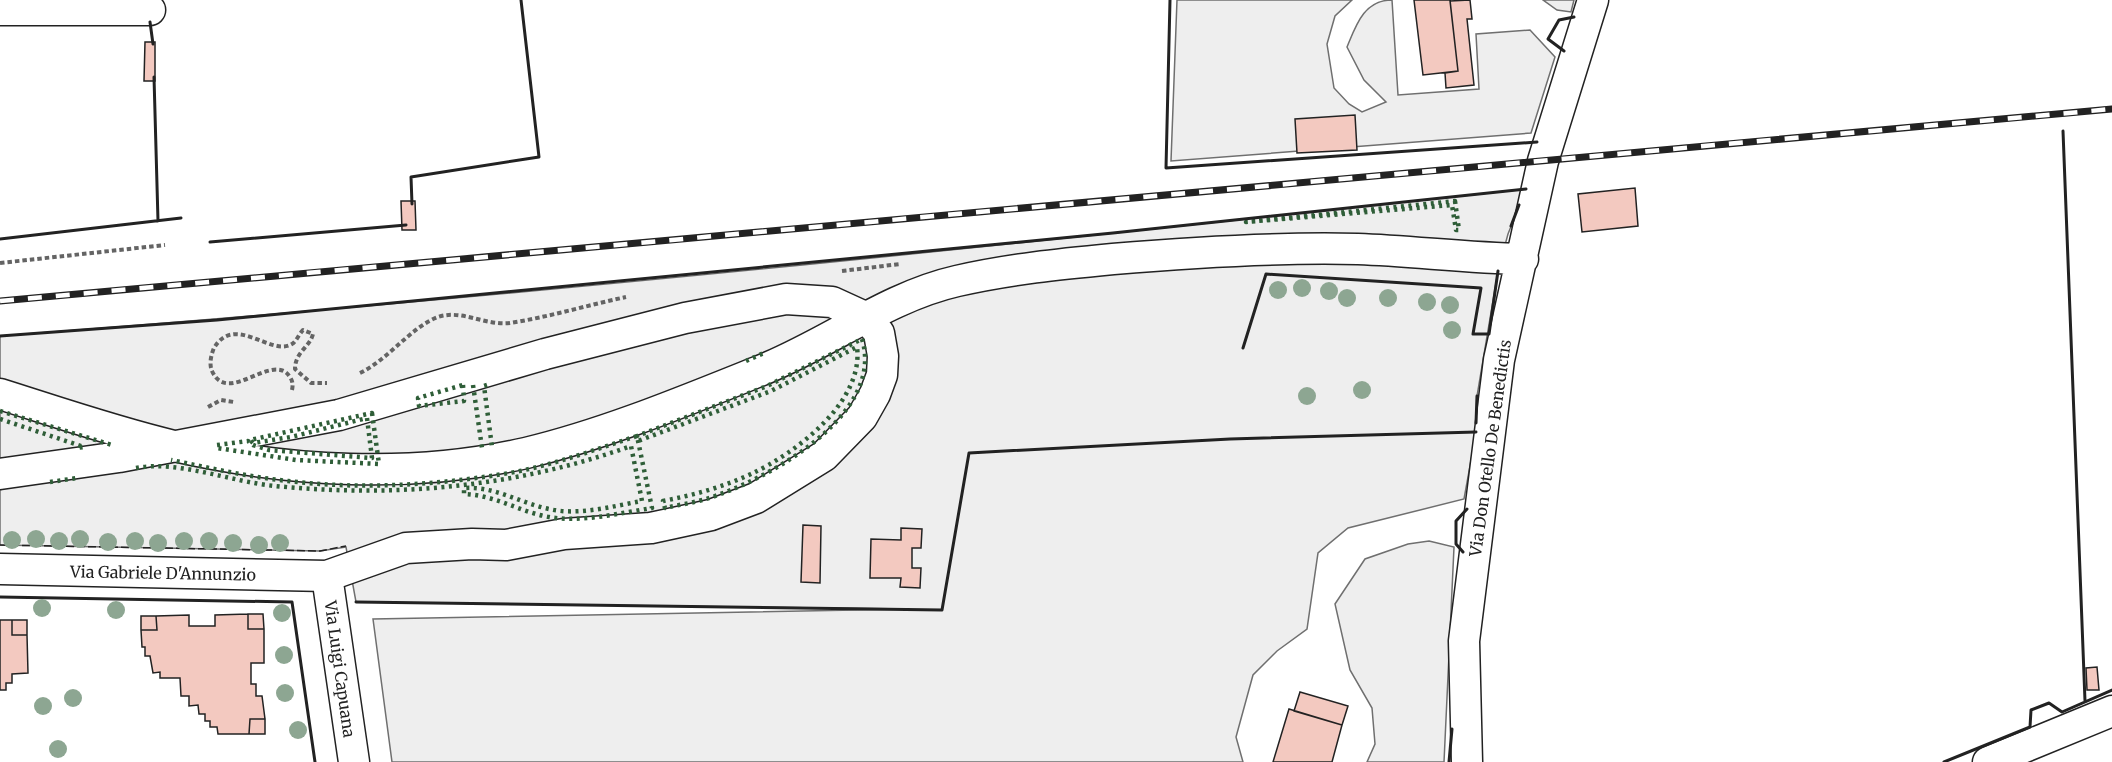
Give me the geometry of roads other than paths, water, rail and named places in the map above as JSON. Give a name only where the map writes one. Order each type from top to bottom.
[{"type":"street","name":"Via Don Otello De Benedictis","points":[[1467,762],[1464,641],[1499,360],[1523,260],[1543,160],[1593,0]]},
{"type":"street","points":[[0,10],[150,10]]},
{"type":"street","points":[[0,394],[173,446],[277,464],[375,470],[477,461],[516,454],[579,437],[761,371],[867,318],[952,282],[1057,264],[1243,249],[1309,248],[1523,260]]},
{"type":"street","points":[[0,474],[119,457],[339,415],[545,354],[685,318],[760,303],[786,299],[832,302],[867,318],[879,333],[883,356],[882,375],[876,394],[862,417],[824,456],[756,498],[711,515],[651,528],[564,534],[506,545],[472,544],[406,548],[327,576]]},
{"type":"street","name":"Via Gabriele D'Annunzio","points":[[0,569],[327,576]]},
{"type":"street","name":"Via Luigi Capuana","points":[[327,576],[354,762]]},
{"type":"street","points":[[1988,762],[2112,711]]},
{"type":"railway","points":[[0,301],[2112,109]]}]
